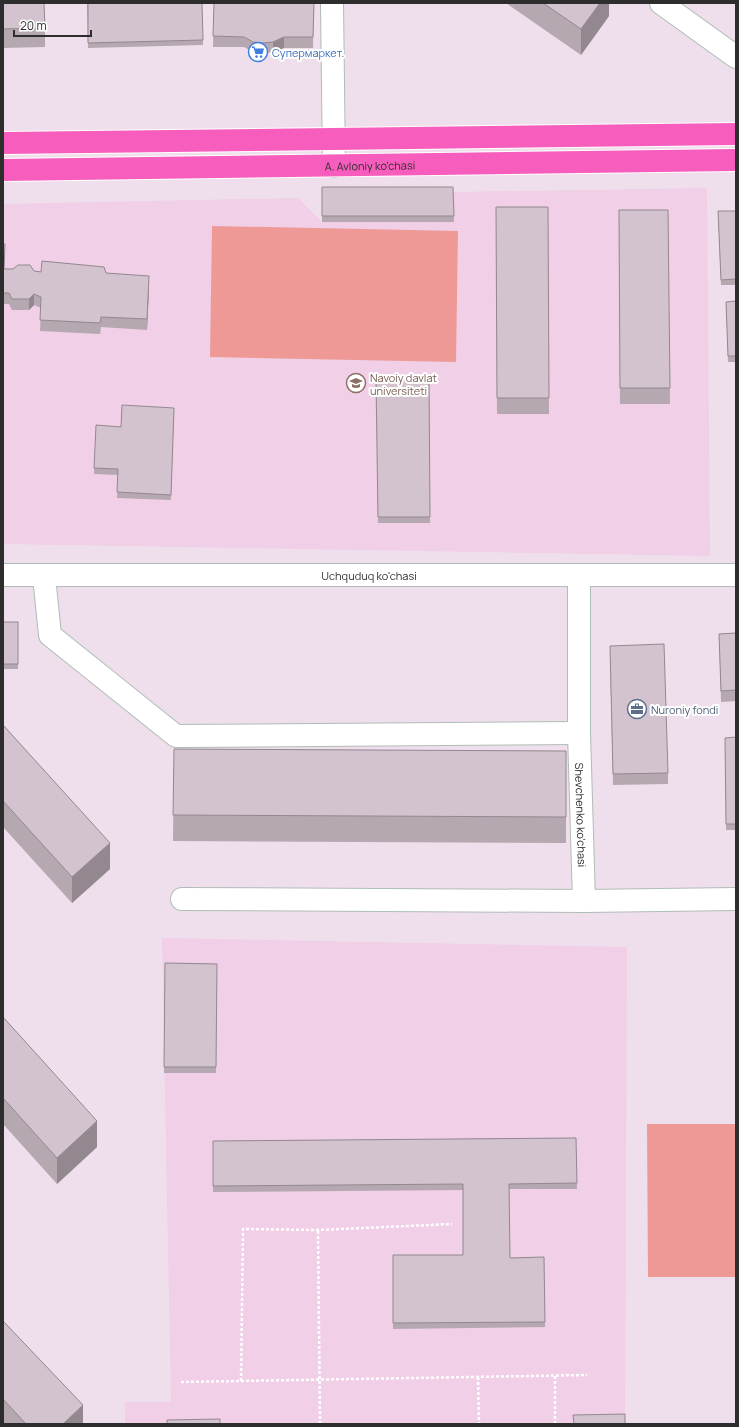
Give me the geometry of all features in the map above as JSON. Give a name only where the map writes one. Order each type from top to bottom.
[{"type":"main road","points":[[3,143],[736,134]]},
{"type":"main road","name":"A. Avloniy ko'chasi","points":[[3,170],[736,160]]},
{"type":"street","points":[[332,3],[334,166]]},
{"type":"street","points":[[661,3],[736,57]]},
{"type":"street","name":"Uchquduq ko'chasi","points":[[3,574],[44,576],[736,575]]},
{"type":"street","points":[[44,576],[50,635],[176,736],[580,733]]},
{"type":"street","name":"Shevchenko ko'chasi","points":[[579,576],[580,733],[584,901]]},
{"type":"street","points":[[182,898],[584,901],[736,898]]},
{"type":"path","points":[[241,1382],[243,1230],[318,1230],[452,1224]]},
{"type":"path","points":[[318,1230],[320,1424]]},
{"type":"path","points":[[182,1382],[320,1381],[587,1375]]},
{"type":"path","points":[[554,1376],[555,1424]]},
{"type":"path","points":[[478,1377],[479,1424]]},
{"type":"shaded area","name":"Navoiy davlat universiteti","points":[[707,188],[710,556],[3,544],[3,204],[298,198],[322,222],[453,192]]},
{"type":"shaded area","points":[[212,226],[458,231],[456,362],[210,357]]},
{"type":"shaded area","points":[[162,938],[627,947],[625,1420],[574,1420],[573,1424],[125,1424],[125,1402],[171,1402]]},
{"type":"shaded area","points":[[647,1124],[736,1124],[736,1277],[648,1277]]},
{"type":"building","points":[[3,3],[44,3],[45,28],[3,29]]},
{"type":"building","points":[[88,3],[202,3],[203,40],[88,43]]},
{"type":"building","points":[[214,3],[314,3],[313,37],[284,37],[273,42],[262,43],[253,42],[244,37],[213,36]]},
{"type":"building","points":[[543,3],[600,3],[581,29]]},
{"type":"building","points":[[322,187],[453,187],[454,216],[322,216]]},
{"type":"building","points":[[496,207],[548,207],[549,398],[497,398]]},
{"type":"building","points":[[619,210],[668,210],[670,388],[620,388]]},
{"type":"building","points":[[718,211],[736,211],[736,279],[721,280]]},
{"type":"building","points":[[3,244],[5,244],[4,269],[13,269],[18,265],[30,265],[34,271],[41,272],[42,261],[104,267],[106,273],[149,276],[147,319],[101,317],[100,323],[40,320],[41,297],[34,294],[29,299],[12,299],[9,293],[3,293]]},
{"type":"building","points":[[736,301],[736,356],[728,356],[726,302]]},
{"type":"building","points":[[376,380],[429,380],[430,517],[378,517]]},
{"type":"building","points":[[122,405],[174,408],[171,495],[117,492],[118,469],[94,468],[96,425],[121,427]]},
{"type":"building","points":[[3,622],[18,622],[18,664],[3,664]]},
{"type":"building","points":[[736,633],[736,690],[721,691],[719,634]]},
{"type":"building","points":[[664,644],[668,773],[613,774],[610,646]]},
{"type":"building","points":[[3,725],[110,843],[72,877],[3,801]]},
{"type":"building","points":[[736,737],[736,824],[726,824],[725,738]]},
{"type":"building","points":[[174,749],[566,751],[566,817],[173,815]]},
{"type":"building","points":[[165,963],[217,964],[216,1067],[164,1067]]},
{"type":"building","points":[[3,1017],[97,1121],[57,1158],[3,1098]]},
{"type":"building","points":[[576,1138],[577,1183],[509,1184],[510,1258],[544,1257],[545,1322],[393,1323],[393,1255],[463,1255],[463,1184],[213,1186],[213,1141]]},
{"type":"building","points":[[3,1321],[83,1405],[63,1424],[26,1424],[3,1399]]},
{"type":"building","points":[[625,1414],[625,1424],[574,1424],[573,1415]]},
{"type":"building","points":[[220,1419],[220,1424],[167,1424],[167,1420]]},
{"type":"place","name":"Супермаркет.","points":[[258,52]]},
{"type":"place","name":"Navoiy davlat universiteti","points":[[356,383]]},
{"type":"place","name":"Nuroniy fondi","points":[[637,709]]}]
